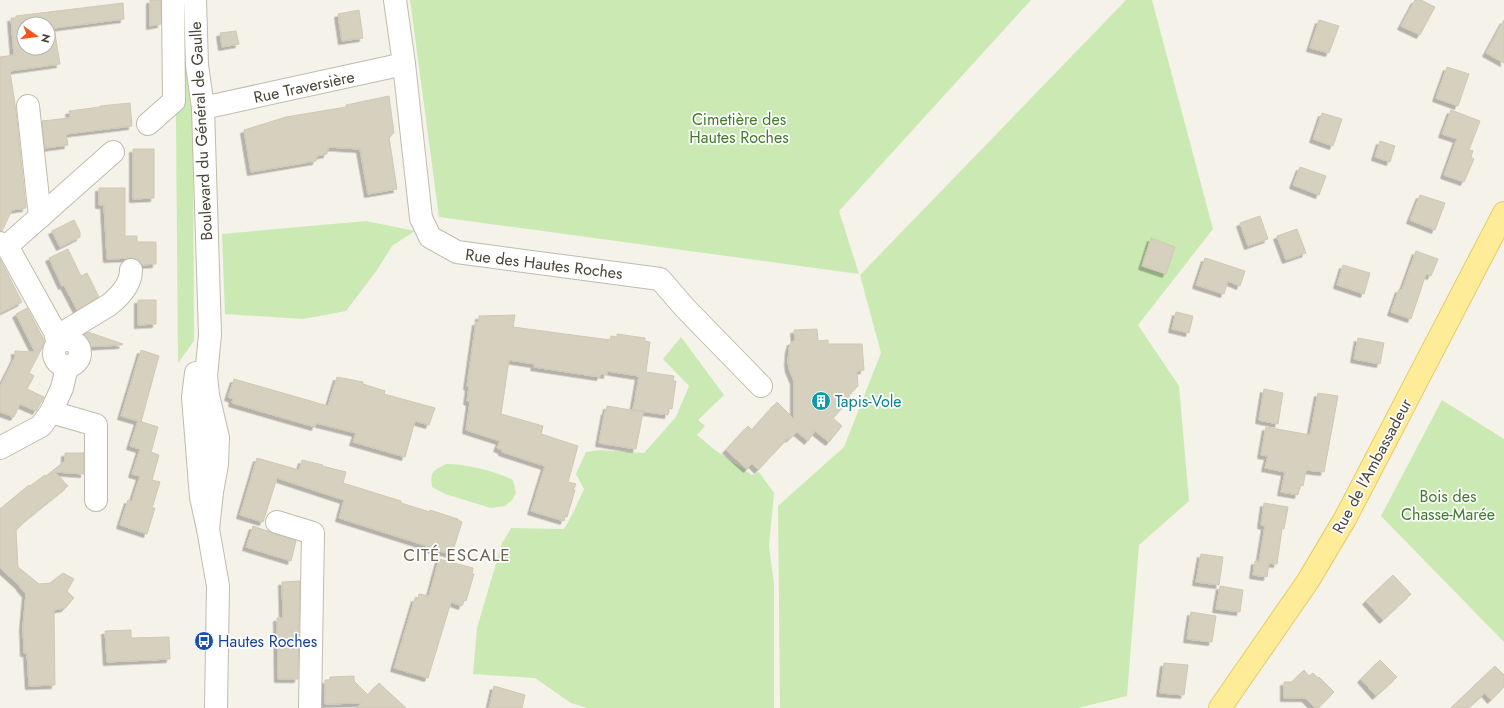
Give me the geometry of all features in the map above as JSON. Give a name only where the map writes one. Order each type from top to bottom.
[{"type":"main road","name":"Rue de l'Ambassadeur","points":[[1220,708],[1308,581],[1346,517],[1504,213]]},
{"type":"street","name":"Boulevard du Général de Gaulle","points":[[148,124],[174,101],[173,0]]},
{"type":"street","name":"Boulevard du Général de Gaulle","points":[[195,0],[197,65],[203,108],[208,311],[210,335],[206,376],[208,395],[218,438],[217,464],[208,529],[218,586],[215,678],[216,708]]},
{"type":"street","name":"Rue des Hautes Roches","points":[[395,0],[404,64],[421,218],[430,237],[456,252],[660,279],[685,308],[761,386]]},
{"type":"street","name":"Rue Traversière","points":[[203,108],[404,64]]},
{"type":"street","points":[[28,106],[40,217]]},
{"type":"street","points":[[58,339],[4,245],[40,217],[113,152]]},
{"type":"street","points":[[58,339],[116,299],[122,293],[131,275],[131,270]]},
{"type":"street","points":[[0,448],[41,426],[51,412],[62,388],[67,367],[73,365],[80,356],[79,348],[76,344],[69,340],[58,339]]},
{"type":"street","points":[[51,412],[96,425],[96,500]]},
{"type":"street","points":[[277,522],[313,533],[310,708]]},
{"type":"green space","points":[[175,0],[190,0],[193,124],[194,341],[178,363]]},
{"type":"green space","name":"Cimetière des Hautes Roches","points":[[410,0],[1031,0],[839,211],[859,274],[439,217]]},
{"type":"green space","points":[[1126,0],[1152,0],[1213,229],[1138,325],[1179,386],[1189,501],[1139,545],[1127,696],[1078,708],[780,708],[778,506],[844,447],[881,353],[860,275]]},
{"type":"green space","points":[[366,221],[415,231],[392,246],[377,270],[346,311],[303,319],[225,314],[222,234]]},
{"type":"green space","points":[[681,337],[724,395],[698,420],[705,426],[697,435],[715,450],[752,475],[759,472],[774,493],[769,546],[774,584],[774,708],[587,708],[571,703],[535,678],[473,674],[477,628],[502,543],[511,528],[564,529],[584,489],[576,474],[586,452],[600,450],[644,453],[676,417],[689,386],[663,359]]},
{"type":"green space","name":"Bois des Chasse-Marée","points":[[1442,400],[1504,439],[1504,642],[1381,516]]},
{"type":"green space","points":[[446,464],[471,467],[506,477],[513,480],[516,493],[512,500],[505,506],[491,508],[445,494],[432,487],[431,478],[435,470]]},
{"type":"building","points":[[150,0],[161,0],[161,24],[150,26]]},
{"type":"building","points":[[1415,0],[1421,0],[1435,7],[1420,35],[1401,26]]},
{"type":"building","points":[[123,3],[124,19],[56,28],[56,16],[16,16]]},
{"type":"building","points":[[359,10],[363,38],[342,41],[338,14]]},
{"type":"building","points":[[11,18],[16,18],[16,56],[56,56],[56,40],[60,64],[10,71],[16,111],[26,208],[12,210],[2,231],[0,231],[0,57],[14,55]]},
{"type":"building","points":[[1319,20],[1339,26],[1329,53],[1310,48]]},
{"type":"building","points":[[1504,20],[1504,63],[1486,53]]},
{"type":"building","points":[[236,31],[239,44],[222,47],[220,33]]},
{"type":"building","points":[[1447,67],[1469,74],[1458,106],[1436,98]]},
{"type":"building","points":[[389,96],[394,133],[389,137],[397,189],[368,194],[360,149],[328,147],[327,154],[317,156],[316,161],[251,172],[244,130],[286,117],[346,107],[346,105]]},
{"type":"building","points":[[130,103],[132,126],[66,134],[68,145],[45,148],[42,121],[70,118],[69,111]]},
{"type":"building","points":[[1451,110],[1480,121],[1469,150],[1473,151],[1471,157],[1474,159],[1464,182],[1444,175],[1457,139],[1442,134]]},
{"type":"building","points":[[1322,113],[1342,119],[1333,146],[1313,139]]},
{"type":"building","points":[[1380,141],[1395,146],[1390,162],[1375,157]]},
{"type":"building","points":[[133,149],[154,149],[154,198],[133,199]]},
{"type":"building","points":[[1300,167],[1326,176],[1319,195],[1293,185]]},
{"type":"building","points":[[99,188],[125,188],[125,236],[137,236],[137,242],[156,242],[156,264],[142,265],[139,260],[133,258],[107,259],[104,205],[99,205]]},
{"type":"building","points":[[1420,195],[1445,203],[1435,230],[1410,220]]},
{"type":"building","points":[[1260,216],[1268,239],[1248,246],[1240,223]]},
{"type":"building","points":[[74,220],[80,232],[80,237],[60,247],[52,231]]},
{"type":"building","points":[[1297,229],[1306,253],[1286,260],[1277,236]]},
{"type":"building","points":[[1151,238],[1175,247],[1166,274],[1142,266]]},
{"type":"building","points":[[68,249],[81,276],[87,273],[99,297],[77,310],[64,285],[62,286],[49,258]]},
{"type":"building","points":[[1416,251],[1438,259],[1431,276],[1426,274],[1411,319],[1391,312],[1399,289],[1402,290]]},
{"type":"building","points":[[1205,258],[1245,271],[1240,286],[1228,281],[1224,294],[1196,285]]},
{"type":"building","points":[[0,259],[22,302],[0,313]]},
{"type":"building","points":[[1343,265],[1370,273],[1364,294],[1337,285]]},
{"type":"building","points":[[138,300],[156,300],[156,324],[138,325]]},
{"type":"building","points":[[27,308],[45,342],[29,373],[34,376],[27,389],[44,397],[36,411],[20,404],[14,417],[0,412],[0,387],[15,357],[15,351],[35,352],[16,314]]},
{"type":"building","points":[[1176,312],[1193,316],[1189,333],[1172,329]]},
{"type":"building","points":[[515,315],[513,327],[610,340],[611,336],[617,337],[617,334],[645,338],[645,341],[650,342],[646,372],[674,376],[673,381],[676,381],[672,409],[669,408],[668,415],[633,410],[639,376],[607,371],[607,375],[601,374],[600,377],[534,367],[535,364],[509,360],[501,414],[543,426],[541,434],[578,446],[568,482],[576,484],[573,490],[575,490],[567,517],[565,516],[564,521],[531,511],[545,466],[502,452],[502,450],[497,448],[500,441],[466,430],[470,402],[467,401],[469,387],[467,386],[476,322],[479,322],[479,316]]},
{"type":"building","name":"Tapis-Vole","points":[[817,329],[818,341],[828,340],[828,344],[862,344],[864,370],[857,371],[858,386],[848,396],[851,398],[833,418],[842,426],[829,442],[815,431],[808,441],[797,432],[789,439],[788,438],[758,470],[752,464],[747,469],[726,450],[748,426],[752,430],[777,402],[794,419],[794,381],[789,369],[789,349],[791,342],[795,341],[794,330]]},
{"type":"building","points":[[88,332],[123,344],[83,347],[78,338]]},
{"type":"building","points":[[1358,338],[1384,343],[1380,364],[1354,359]]},
{"type":"building","points":[[141,350],[159,356],[141,422],[158,427],[151,452],[159,455],[152,480],[160,482],[152,508],[155,508],[147,534],[120,525],[128,500],[132,501],[140,476],[132,474],[140,449],[130,446],[138,421],[121,416]]},
{"type":"building","points":[[337,377],[363,382],[363,384],[385,391],[384,394],[435,408],[429,425],[415,421],[405,457],[353,442],[356,433],[316,423],[315,427],[232,403],[233,399],[228,397],[234,379],[328,406]]},
{"type":"building","points":[[1264,389],[1283,393],[1278,424],[1259,420]]},
{"type":"building","points":[[1318,393],[1338,396],[1324,472],[1306,470],[1303,486],[1300,485],[1298,495],[1281,492],[1285,472],[1265,468],[1268,456],[1261,455],[1266,427],[1310,435]]},
{"type":"building","points":[[607,406],[643,412],[636,449],[599,443]]},
{"type":"building","points":[[65,453],[84,453],[84,474],[55,472],[68,486],[27,519],[16,530],[18,567],[39,584],[50,583],[63,573],[74,579],[67,591],[74,598],[65,608],[54,610],[55,685],[29,686],[27,653],[24,653],[23,626],[26,594],[20,586],[0,568],[0,509],[29,485],[30,486],[45,475],[46,476],[65,461]]},
{"type":"building","points":[[257,458],[299,470],[302,460],[323,465],[322,466],[346,472],[343,483],[401,501],[401,503],[458,519],[462,522],[452,554],[430,549],[430,547],[339,518],[344,500],[277,478],[263,522],[240,515]]},
{"type":"building","points":[[1264,503],[1288,507],[1284,529],[1282,529],[1277,564],[1269,563],[1267,577],[1253,575],[1255,561],[1259,562],[1265,526],[1261,525]]},
{"type":"building","points":[[253,526],[296,541],[291,561],[246,547]]},
{"type":"building","points":[[1201,554],[1223,557],[1219,585],[1196,582]]},
{"type":"building","points":[[439,559],[473,568],[472,574],[474,574],[466,601],[464,600],[462,606],[451,602],[428,678],[394,668],[415,598],[418,599],[419,594],[429,596]]},
{"type":"building","points":[[1393,575],[1411,594],[1383,620],[1366,601]]},
{"type":"building","points":[[300,581],[298,679],[278,679],[277,618],[283,618],[282,582]]},
{"type":"building","points":[[1220,586],[1243,590],[1240,612],[1216,609]]},
{"type":"building","points":[[1191,612],[1216,616],[1212,642],[1187,639]]},
{"type":"building","points":[[131,630],[131,638],[169,637],[170,659],[107,662],[105,631]]},
{"type":"building","points":[[1380,660],[1397,677],[1376,696],[1361,679]]},
{"type":"building","points":[[1164,663],[1188,665],[1184,695],[1160,693]]},
{"type":"building","points":[[1495,666],[1504,675],[1504,687],[1491,700],[1485,693],[1468,708],[1451,708]]},
{"type":"building","points":[[1304,670],[1309,676],[1313,673],[1318,678],[1319,677],[1334,692],[1318,708],[1315,708],[1305,698],[1284,698],[1284,682],[1292,682]]},
{"type":"building","points":[[354,676],[354,681],[368,695],[379,683],[406,708],[357,708],[361,703],[325,704],[325,680],[330,680],[330,677]]},
{"type":"building","points":[[494,686],[525,695],[522,708],[489,708]]},
{"type":"place","name":"Tapis-Vole","points":[[821,401]]},
{"type":"place","name":"Hautes Roches","points":[[204,641]]},
{"type":"district","name":"CITÉ ESCALE","points":[[457,555]]}]
